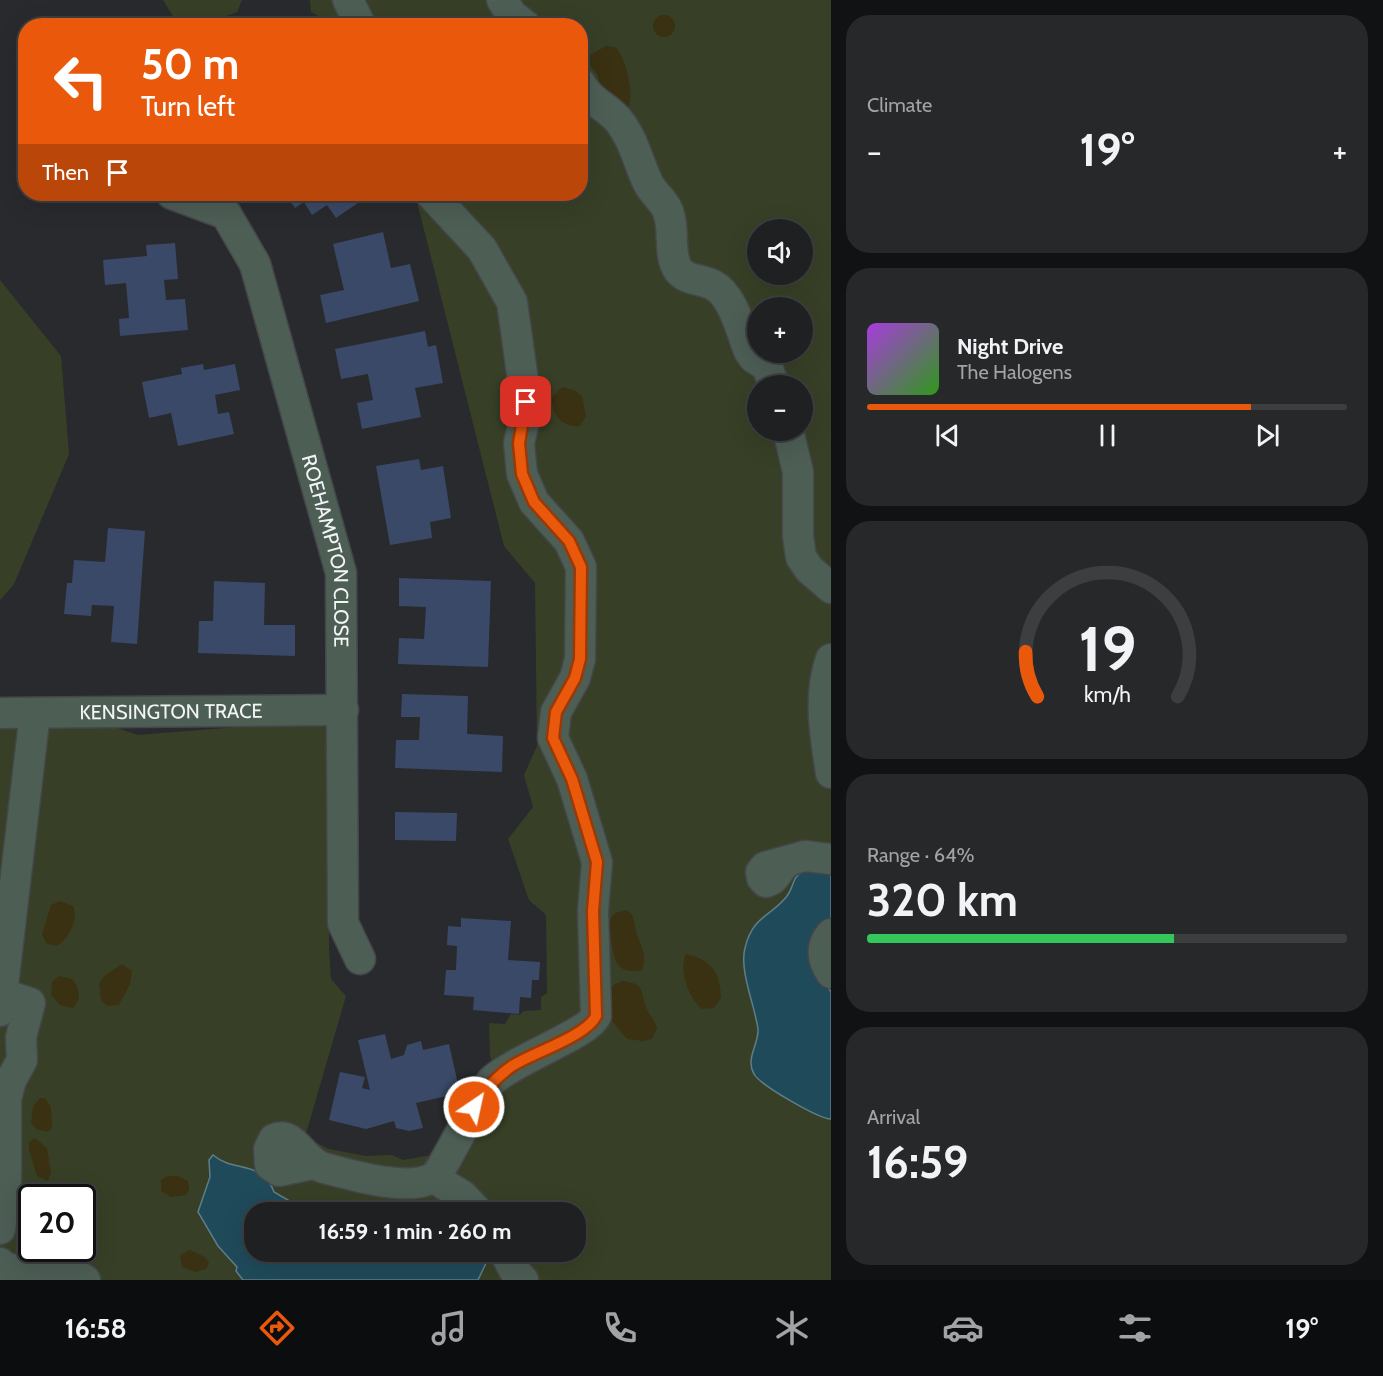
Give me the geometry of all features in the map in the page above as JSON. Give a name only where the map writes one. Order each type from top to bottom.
[{"type":"street","points":[[348,0],[357,18]]},
{"type":"street","points":[[502,0],[516,18]]},
{"type":"street","points":[[588,94],[620,122],[637,152],[648,183],[668,211],[673,232],[674,259],[679,270],[688,278],[712,285],[726,295],[749,351],[754,358],[767,366],[770,375]]},
{"type":"street","name":"ROEHAMPTON CLOSE","points":[[191,201],[226,214],[255,264],[341,573],[343,924],[360,959]]},
{"type":"street","points":[[312,1164],[355,1175],[406,1183],[424,1181],[439,1174],[456,1136],[492,1082],[524,1059],[580,1031],[594,1020],[593,911],[597,872],[594,850],[572,779],[553,738],[556,712],[575,678],[580,659],[581,567],[569,541],[534,502],[522,474],[519,443],[527,409],[512,302],[482,249],[437,201]]},
{"type":"street","points":[[791,441],[798,472],[798,536],[801,556],[809,569],[831,588]]},
{"type":"street","points":[[831,659],[825,676],[825,693],[826,741],[831,773]]},
{"type":"street","name":"KENSINGTON TRACE","points":[[0,713],[343,710]]},
{"type":"street","points":[[0,1229],[6,1187],[6,1099],[11,1080],[22,1060],[21,1037],[30,1003],[1,999],[35,713]]},
{"type":"street","points":[[788,862],[805,856],[831,859]]},
{"type":"street","points":[[831,934],[824,946],[823,957],[831,973]]},
{"type":"street","points":[[439,1174],[442,1183],[469,1202]]},
{"type":"street","points":[[510,1262],[523,1280]]},
{"type":"street","points":[[0,1263],[3,1268],[15,1275],[63,1271],[85,1280]]},
{"type":"green space","points":[[163,0],[242,0],[237,12],[221,18],[174,18]]},
{"type":"green space","points":[[310,0],[831,0],[831,1280],[0,1280],[0,720],[111,726],[138,735],[312,721],[331,730],[329,949],[331,979],[346,996],[305,1137],[329,1149],[366,1156],[392,1155],[403,1160],[438,1154],[495,1069],[490,1056],[489,1023],[505,1024],[511,1014],[520,1015],[523,1011],[541,1010],[541,997],[547,993],[546,915],[529,900],[508,839],[533,807],[524,775],[537,746],[535,583],[504,546],[417,201],[588,201],[588,18],[322,18],[311,12]]},
{"type":"green space","points":[[0,280],[61,356],[69,454],[14,584],[0,600]]},
{"type":"sand","points":[[664,15],[672,18],[675,26],[672,34],[664,37],[656,34],[653,26],[656,18]]},
{"type":"sand","points":[[606,46],[615,47],[626,68],[630,88],[630,105],[627,110],[599,90],[598,75],[590,65],[590,55]]},
{"type":"sand","points":[[562,387],[574,390],[582,396],[586,416],[580,426],[563,422],[553,409],[552,397]]},
{"type":"sand","points":[[60,901],[73,906],[75,917],[68,935],[55,946],[46,943],[42,934],[51,905]]},
{"type":"sand","points":[[627,910],[633,917],[643,950],[642,970],[633,971],[622,968],[613,953],[610,919],[615,913]]},
{"type":"sand","points":[[686,954],[702,960],[713,968],[719,981],[721,998],[714,1008],[702,1009],[689,991],[683,968]]},
{"type":"sand","points":[[122,964],[132,971],[130,984],[119,1005],[107,1006],[101,1000],[99,984],[104,976]]},
{"type":"sand","points":[[59,976],[72,979],[77,986],[79,997],[73,1008],[60,1005],[51,995],[52,982]]},
{"type":"sand","points":[[623,981],[636,985],[641,990],[647,1009],[657,1028],[652,1039],[643,1041],[627,1039],[611,1020],[611,989],[613,985]]},
{"type":"sand","points":[[40,1098],[45,1098],[51,1107],[52,1127],[48,1132],[36,1129],[31,1123],[33,1107]]},
{"type":"sand","points":[[35,1138],[47,1148],[51,1172],[48,1181],[37,1176],[29,1150],[29,1142]]},
{"type":"sand","points":[[168,1176],[178,1176],[188,1181],[189,1189],[186,1195],[171,1197],[161,1191],[161,1180]]},
{"type":"sand","points":[[190,1250],[205,1257],[209,1263],[206,1269],[195,1272],[182,1267],[180,1255]]},
{"type":"water","points":[[803,871],[831,874],[831,923],[824,980],[831,992],[831,1119],[803,1108],[767,1086],[754,1074],[751,1063],[758,1029],[744,967],[745,948],[753,929],[781,903],[797,876]]},
{"type":"water","points":[[213,1155],[230,1164],[263,1175],[274,1192],[291,1202],[244,1202],[244,1262],[487,1262],[478,1280],[243,1280],[236,1271],[237,1267],[218,1246],[198,1212],[210,1177],[209,1160]]},
{"type":"building","points":[[290,201],[361,201],[336,218],[327,205],[312,215],[304,202],[295,208]]},
{"type":"building","points":[[383,232],[391,268],[410,264],[419,301],[326,323],[320,295],[344,290],[333,244]]},
{"type":"building","points":[[175,243],[178,279],[164,280],[166,300],[185,299],[188,330],[120,336],[119,319],[129,318],[126,283],[105,285],[103,260],[147,256],[146,245]]},
{"type":"building","points":[[425,331],[428,347],[436,345],[443,383],[415,388],[421,417],[362,429],[357,403],[373,400],[368,374],[341,379],[335,349]]},
{"type":"building","points":[[203,364],[204,370],[235,364],[240,390],[215,395],[218,414],[229,412],[234,434],[178,446],[171,413],[149,418],[142,382],[182,374],[181,368]]},
{"type":"building","points":[[419,459],[421,470],[443,466],[451,518],[430,522],[432,538],[390,545],[376,466]]},
{"type":"building","points":[[108,528],[145,531],[137,644],[111,642],[114,606],[92,605],[91,616],[64,614],[67,583],[72,583],[74,560],[105,562]]},
{"type":"building","points":[[399,578],[491,581],[488,667],[398,664],[399,638],[424,639],[426,607],[399,606]]},
{"type":"building","points":[[214,581],[265,583],[264,625],[295,625],[295,656],[198,653],[199,621],[213,621]]},
{"type":"building","points":[[402,694],[468,696],[467,734],[503,736],[502,772],[395,768],[396,740],[419,740],[420,717],[401,717]]},
{"type":"building","points":[[395,812],[457,813],[456,841],[395,840]]},
{"type":"building","points":[[461,918],[511,921],[508,960],[540,962],[539,980],[532,980],[531,998],[520,997],[519,1014],[473,1010],[474,997],[444,995],[446,970],[456,970],[457,946],[447,945],[448,926],[461,927]]},
{"type":"building","points":[[385,1034],[391,1059],[404,1055],[407,1045],[421,1041],[423,1050],[449,1044],[460,1093],[416,1103],[423,1128],[409,1131],[396,1128],[394,1121],[366,1129],[329,1120],[340,1072],[365,1077],[362,1088],[370,1090],[358,1040]]},
{"type":"route","points":[[474,1107],[492,1082],[511,1067],[580,1031],[591,1024],[596,1016],[593,911],[597,862],[572,779],[553,738],[556,712],[579,666],[582,642],[581,567],[569,541],[539,509],[526,487],[518,449],[526,415],[526,402]]}]
